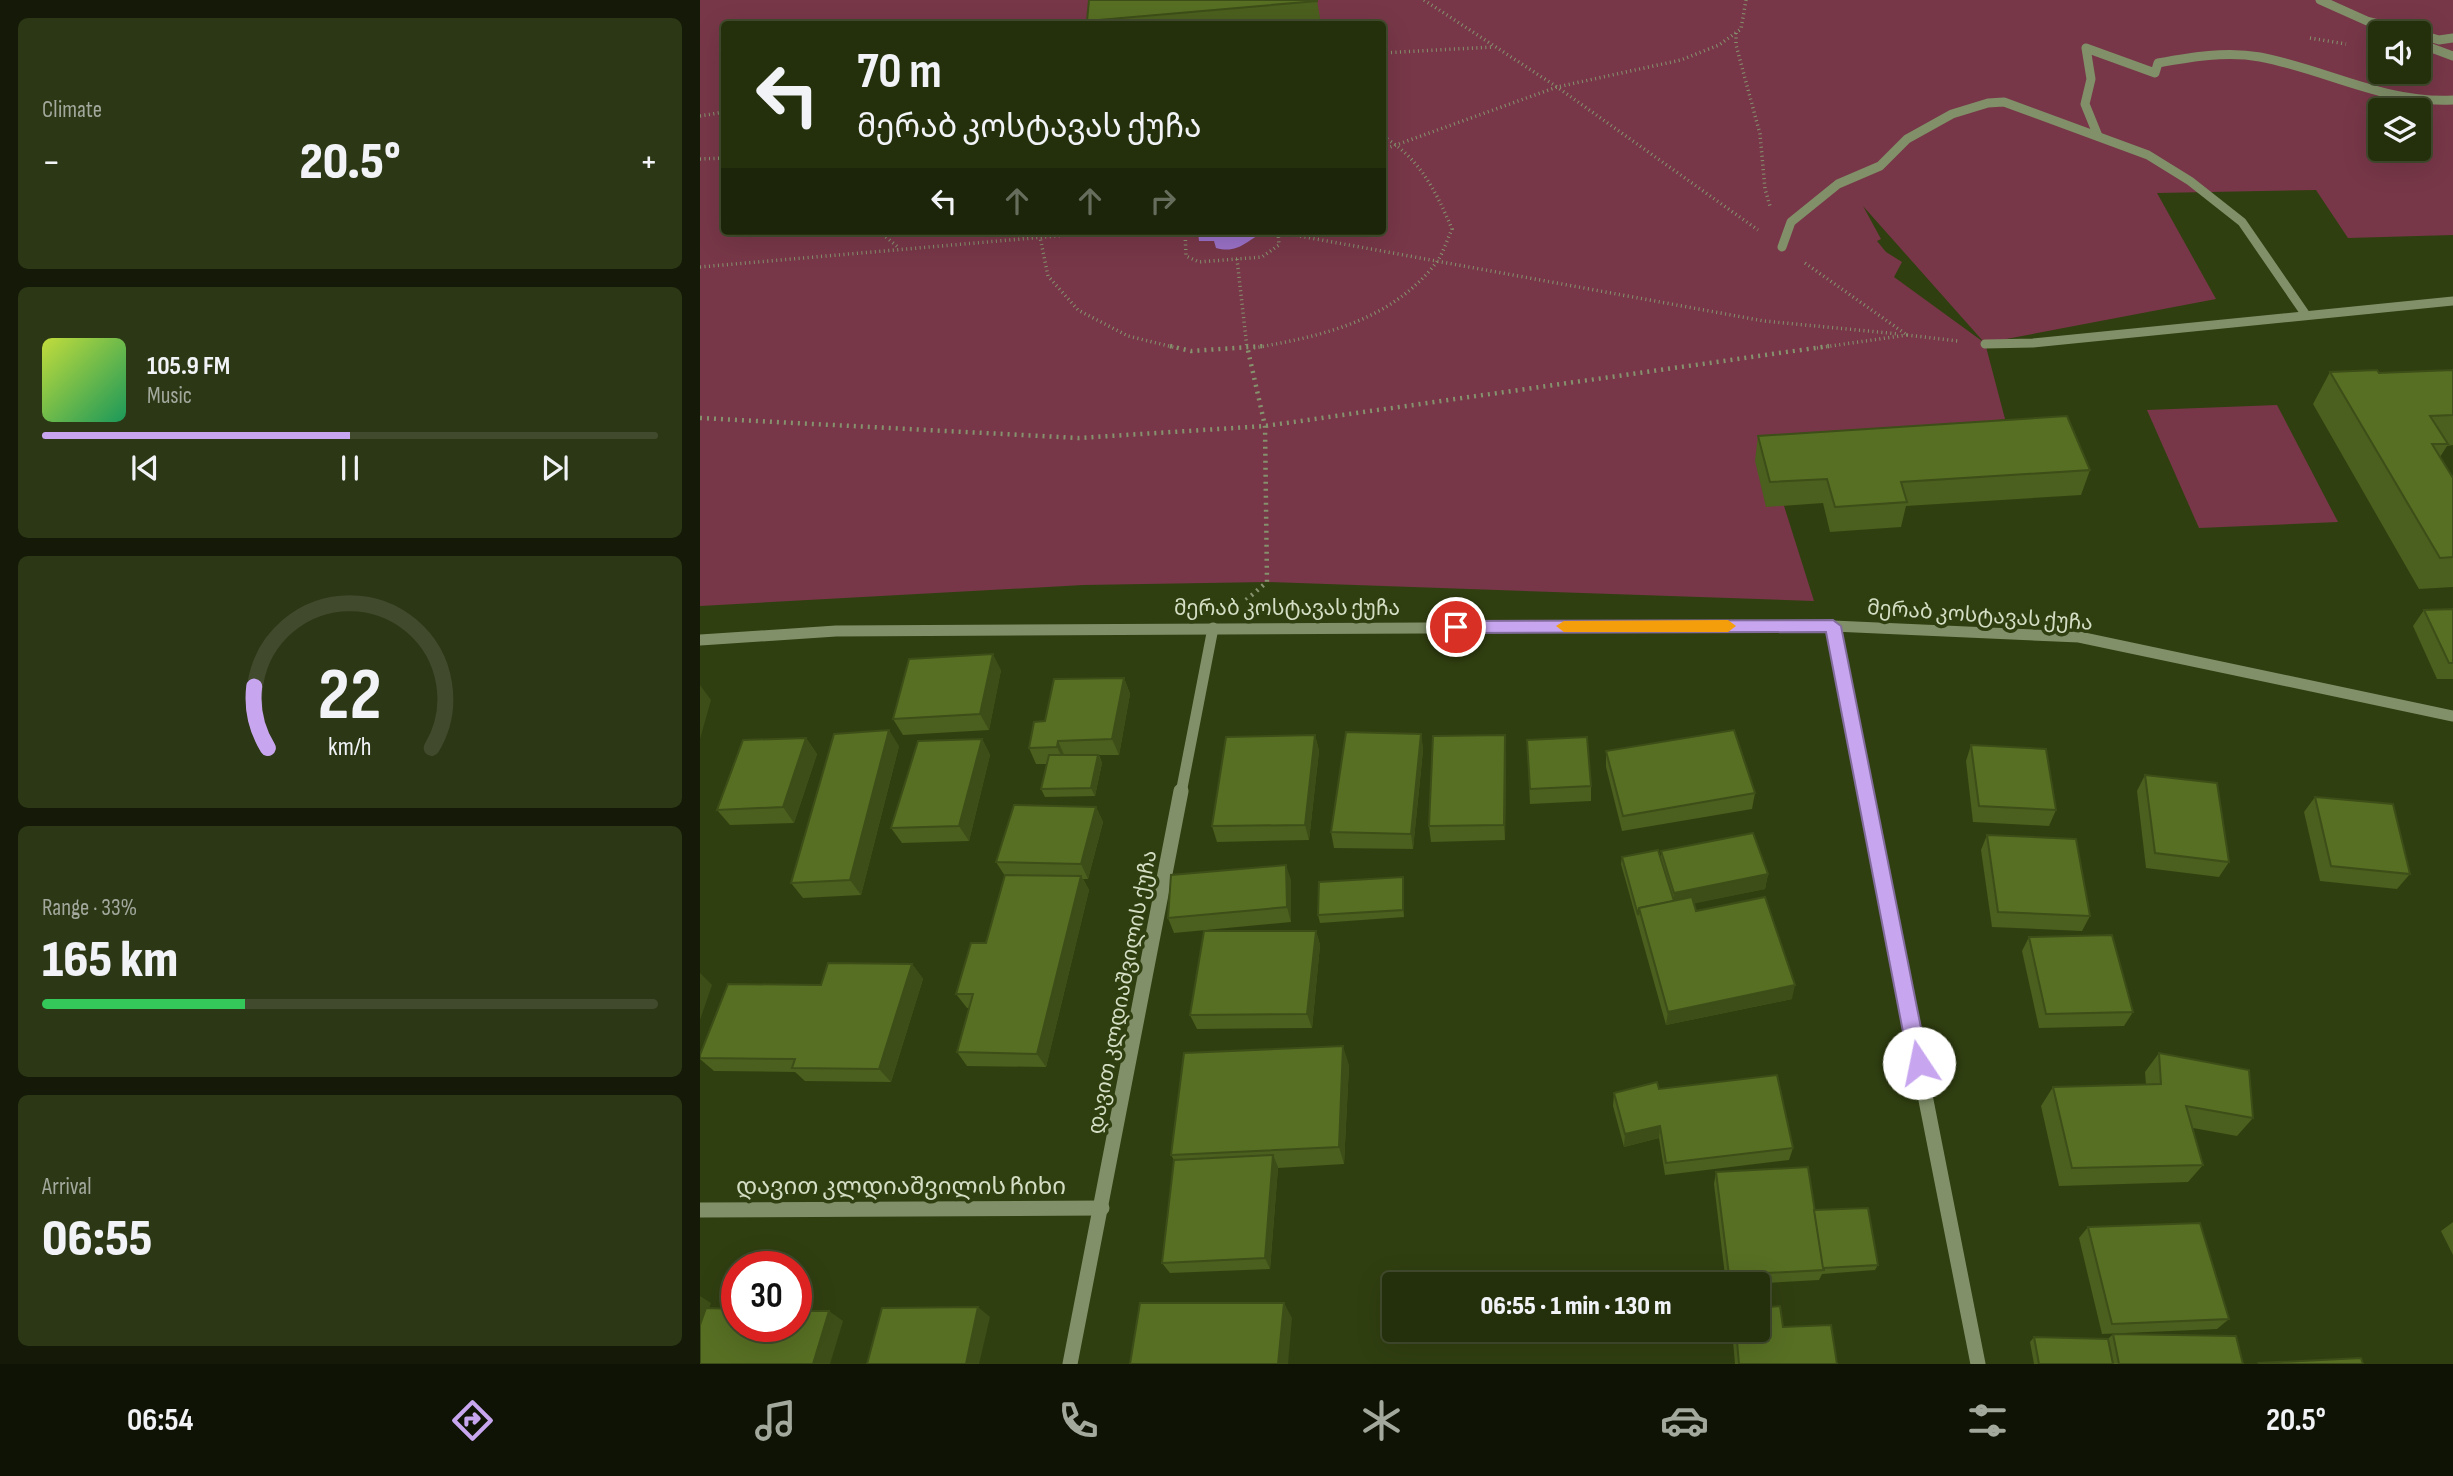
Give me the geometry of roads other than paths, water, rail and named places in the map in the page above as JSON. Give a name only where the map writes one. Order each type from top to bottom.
[{"type":"street","points":[[2320,0],[2368,21]]},
{"type":"street","points":[[2431,38],[2439,40],[2453,38]]},
{"type":"street","points":[[2098,136],[2085,104],[2091,79],[2086,48],[2155,73],[2158,63],[2191,57],[2259,57],[2380,91],[2453,105]]},
{"type":"street","points":[[2431,48],[2453,57]]},
{"type":"street","points":[[2437,103],[2453,100]]},
{"type":"street","points":[[1782,247],[1791,222],[1838,184],[1880,166],[1907,139],[1952,114],[1988,103],[2004,102],[2148,155],[2190,181],[2242,222],[2306,315]]},
{"type":"street","points":[[1985,344],[2033,343],[2453,301]]},
{"type":"street","points":[[1833,626],[1978,1364]]},
{"type":"street","name":"მერაბ კოსტავას ქუჩა","points":[[700,640],[836,631],[1833,626],[2079,637],[2453,716]]},
{"type":"street","name":"დავით კლდიაშვილის ქუჩა","points":[[1070,1364],[1213,628]]},
{"type":"street","name":"დავით კლდიაშვილის ჩიხი","points":[[700,1210],[1102,1208]]}]
